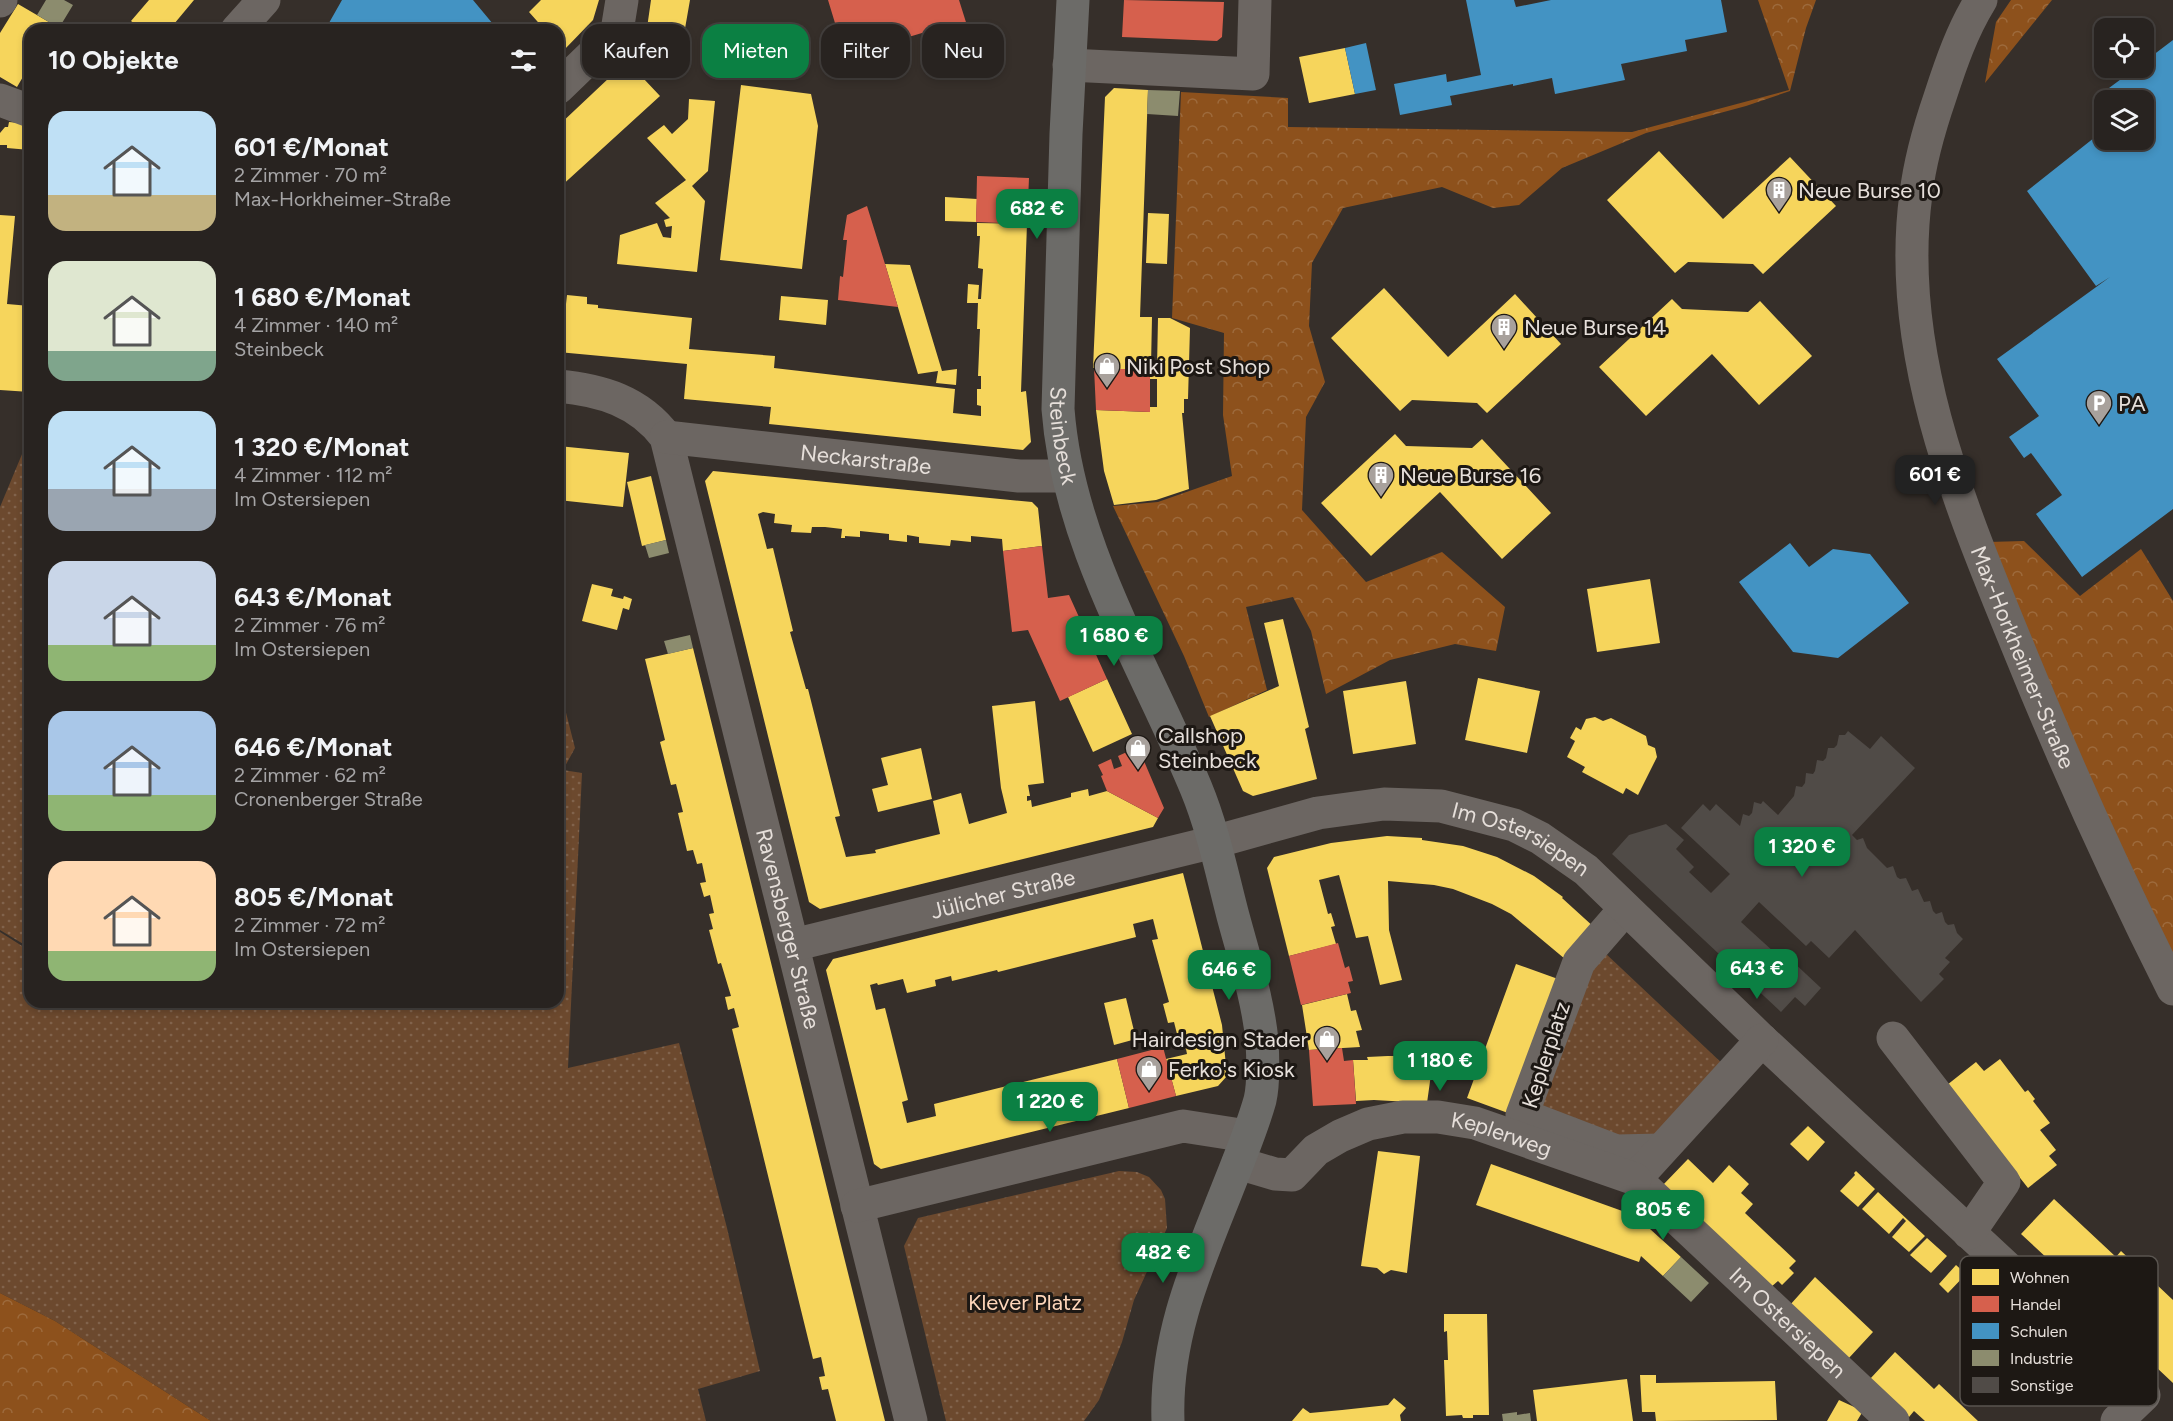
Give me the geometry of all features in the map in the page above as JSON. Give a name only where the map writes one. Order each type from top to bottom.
[{"type":"main road","name":"Steinbeck","points":[[1073,0],[1058,409],[1060,444],[1081,524],[1108,592],[1197,790],[1214,842],[1254,997],[1262,1042],[1260,1098],[1187,1291],[1173,1345],[1167,1392],[1168,1421]]},
{"type":"street","points":[[242,24],[264,0]]},
{"type":"street","points":[[1069,65],[1253,74],[1256,0]]},
{"type":"street","name":"Max-Horkheimer-Straße","points":[[1981,0],[1951,60],[1924,148],[1918,177],[1914,206],[1912,257],[1914,304],[1922,361],[1931,404],[1960,501],[1999,601],[2069,772],[2173,988]]},
{"type":"street","points":[[564,81],[620,16]]},
{"type":"street","points":[[0,100],[24,109]]},
{"type":"street","points":[[564,386],[583,388],[616,397],[656,423],[666,437]]},
{"type":"street","name":"Neckarstraße","points":[[666,437],[1020,476],[1067,476]]},
{"type":"street","name":"Ravensberger Straße","points":[[666,437],[911,1421]]},
{"type":"street","name":"Im Ostersiepen","points":[[1214,842],[1318,813],[1384,804],[1441,806],[1514,825],[1540,838],[1586,870],[1762,1040],[1994,1256]]},
{"type":"street","name":"Jülicher Straße","points":[[793,945],[1214,842]]},
{"type":"street","name":"Keplerplatz","points":[[1625,909],[1579,962],[1522,1114],[1616,1151],[1661,1150]]},
{"type":"street","points":[[1893,1038],[2004,1182],[1969,1233]]},
{"type":"street","points":[[1635,1179],[1762,1040]]},
{"type":"street","name":"Keplerweg","points":[[1242,1149],[1275,1174],[1292,1175],[1316,1149],[1368,1124],[1403,1117],[1438,1118],[1475,1123],[1635,1179]]},
{"type":"street","points":[[857,1206],[1183,1126],[1242,1149]]},
{"type":"street","name":"Im Ostersiepen","points":[[1635,1179],[1893,1421]]},
{"type":"street","name":"Im Ostersiepen","points":[[2117,1421],[2133,1406]]},
{"type":"green space","points":[[1758,0],[1816,0],[1806,28],[1790,91],[1746,106],[1646,133],[1562,168],[1519,205],[1493,208],[1442,187],[1343,208],[1312,263],[1309,326],[1325,382],[1306,417],[1302,510],[1366,582],[1442,552],[1505,607],[1496,651],[1455,644],[1390,660],[1326,694],[1311,631],[1293,597],[1246,607],[1267,690],[1209,717],[1184,656],[1113,506],[1158,502],[1232,476],[1223,415],[1224,333],[1172,318],[1181,92],[1288,98],[1288,127],[1632,132],[1789,90]]},
{"type":"green space","points":[[2011,0],[2052,0],[1985,83],[1996,22]]},
{"type":"green space","points":[[24,449],[24,944],[0,930],[0,507]]},
{"type":"green space","points":[[2024,541],[2080,596],[2141,549],[2173,601],[2173,961],[2146,910],[1988,542]]},
{"type":"green space","points":[[564,705],[575,748],[564,768]]},
{"type":"green space","points":[[564,770],[582,773],[568,1068],[679,1043],[727,1228],[760,1371],[698,1389],[706,1421],[211,1421],[55,1321],[0,1293],[0,932],[24,947],[24,1008],[564,1008]]},
{"type":"green space","points":[[1604,952],[1726,1067],[1663,1134],[1620,1143],[1540,1105],[1578,990]]},
{"type":"green space","name":"Klever Platz","points":[[1119,1171],[1137,1172],[1149,1177],[1161,1190],[1165,1199],[1167,1228],[1134,1300],[1122,1342],[1099,1400],[1084,1421],[946,1421],[904,1246],[918,1218]]},
{"type":"green space","points":[[0,1293],[55,1321],[211,1421],[0,1421]]},
{"type":"building: Wohnen","points":[[149,0],[194,0],[174,24],[135,24],[131,21]]},
{"type":"building: Wohnen","points":[[541,0],[599,0],[593,20],[589,24],[582,24],[582,31],[564,50],[564,24],[540,24],[529,12]]},
{"type":"building: Wohnen","points":[[651,0],[690,0],[686,24],[648,24]]},
{"type":"building: Wohnen","points":[[18,4],[52,24],[24,24],[24,75],[17,87],[0,77],[0,33]]},
{"type":"building: Wohnen","points":[[1345,48],[1355,94],[1309,103],[1299,57]]},
{"type":"building: Wohnen","points":[[609,78],[643,78],[660,96],[564,184],[564,120]]},
{"type":"building: Wohnen","points":[[741,85],[811,94],[818,126],[802,269],[720,260]]},
{"type":"building: Wohnen","points":[[1114,88],[1148,90],[1140,317],[1152,317],[1151,366],[1157,367],[1158,318],[1170,318],[1190,328],[1188,399],[1184,399],[1184,413],[1182,413],[1189,489],[1156,500],[1114,505],[1104,471],[1096,410],[1150,412],[1150,407],[1157,407],[1157,379],[1150,379],[1150,370],[1093,368],[1105,97]]},
{"type":"building: Wohnen","points":[[689,99],[715,101],[708,171],[692,186],[705,201],[697,272],[617,264],[620,235],[657,223],[663,237],[671,238],[672,226],[666,227],[664,220],[670,218],[655,203],[686,180],[647,138],[664,125],[672,134],[688,119]]},
{"type":"building: Wohnen","points":[[9,122],[24,123],[24,149],[0,145],[0,133],[8,127]]},
{"type":"building: Wohnen","name":"Neue Burse 10","points":[[1659,151],[1723,219],[1790,157],[1836,206],[1763,274],[1753,264],[1688,262],[1675,273],[1607,200]]},
{"type":"building: Wohnen","points":[[945,197],[977,199],[976,222],[945,221]]},
{"type":"building: Wohnen","points":[[1148,213],[1169,214],[1167,264],[1146,263]]},
{"type":"building: Wohnen","points":[[0,215],[15,216],[7,304],[24,305],[24,392],[0,390]]},
{"type":"building: Wohnen","points":[[977,223],[1027,224],[1021,392],[1026,391],[1031,442],[1023,450],[769,424],[771,407],[684,399],[687,364],[564,353],[564,304],[566,304],[567,295],[587,297],[587,304],[598,305],[598,308],[692,318],[689,349],[775,356],[774,368],[955,389],[953,413],[981,416],[981,406],[977,405],[977,389],[981,389],[981,376],[978,376],[980,329],[977,329],[978,303],[967,303],[968,284],[979,285],[978,299],[981,299],[983,269],[978,268],[980,236],[977,236]]},
{"type":"building: Wohnen","points":[[885,264],[910,265],[942,371],[957,369],[956,385],[936,383],[938,371],[918,374]]},
{"type":"building: Wohnen","name":"Neue Burse 14","points":[[1384,288],[1448,357],[1515,294],[1561,344],[1487,413],[1477,403],[1412,400],[1400,411],[1331,338]]},
{"type":"building: Wohnen","points":[[781,296],[828,300],[826,325],[779,320]]},
{"type":"building: Wohnen","points":[[1672,299],[1682,309],[1748,312],[1760,301],[1812,356],[1759,405],[1712,354],[1646,416],[1599,367]]},
{"type":"building: Wohnen","name":"Neue Burse 16","points":[[1395,434],[1406,446],[1472,448],[1482,439],[1551,513],[1502,559],[1440,492],[1371,556],[1321,503]]},
{"type":"building: Wohnen","points":[[564,447],[629,453],[623,507],[564,501]]},
{"type":"building: Wohnen","points":[[713,471],[1032,502],[1038,508],[1042,546],[1003,551],[1002,539],[971,536],[971,542],[951,540],[950,546],[919,543],[919,537],[907,535],[907,542],[889,540],[889,534],[860,531],[860,537],[841,538],[842,529],[825,527],[812,527],[811,533],[791,532],[792,525],[774,523],[775,514],[763,512],[758,514],[767,549],[773,548],[793,631],[790,632],[806,689],[808,689],[840,816],[835,817],[846,857],[876,853],[875,850],[940,834],[933,801],[961,793],[969,824],[1007,813],[1001,788],[992,706],[1035,701],[1044,783],[1028,785],[1030,796],[1027,796],[1027,801],[1031,800],[1032,807],[1071,797],[1071,793],[1088,789],[1089,796],[1107,791],[1158,818],[1153,827],[820,909],[809,902],[705,481]]},
{"type":"building: Wohnen","points":[[651,476],[666,540],[642,546],[627,482]]},
{"type":"building: Wohnen","points":[[1650,579],[1660,643],[1597,652],[1587,589]]},
{"type":"building: Wohnen","points":[[592,584],[613,589],[611,596],[623,599],[624,596],[632,599],[629,610],[623,608],[617,630],[582,621]]},
{"type":"building: Wohnen","points":[[1283,619],[1309,727],[1305,729],[1317,779],[1253,796],[1243,791],[1210,716],[1279,686],[1264,623]]},
{"type":"building: Wohnen","points":[[693,648],[885,1421],[836,1421],[828,1389],[822,1390],[819,1377],[825,1376],[821,1357],[813,1359],[732,1029],[739,1027],[734,1008],[728,1010],[725,997],[731,996],[721,963],[718,964],[709,930],[713,929],[709,914],[714,913],[710,895],[704,897],[700,883],[706,882],[702,863],[697,864],[693,850],[687,851],[678,813],[683,812],[676,784],[671,785],[660,742],[665,740],[645,659]]},
{"type":"building: Wohnen","points":[[1478,678],[1540,691],[1527,753],[1465,740]]},
{"type":"building: Wohnen","points":[[1107,679],[1132,734],[1093,752],[1068,697]]},
{"type":"building: Wohnen","points":[[1406,681],[1416,744],[1353,754],[1343,691]]},
{"type":"building: Wohnen","points":[[1595,717],[1603,721],[1611,718],[1646,736],[1648,745],[1655,748],[1657,757],[1638,795],[1626,788],[1623,794],[1582,772],[1585,767],[1567,757],[1575,741],[1570,738],[1576,727],[1581,730],[1586,719]]},
{"type":"building: Wohnen","points":[[921,748],[932,799],[878,812],[872,789],[888,785],[881,758]]},
{"type":"building: Wohnen","points":[[1387,836],[1422,838],[1422,840],[1463,846],[1497,857],[1534,876],[1563,897],[1595,928],[1565,959],[1511,914],[1492,904],[1453,889],[1388,881],[1389,930],[1402,980],[1380,985],[1368,936],[1356,938],[1339,875],[1319,880],[1328,914],[1331,913],[1335,926],[1331,927],[1336,944],[1289,956],[1267,868],[1274,857],[1331,843]]},
{"type":"building: Wohnen","points":[[1183,873],[1222,1025],[1227,1076],[1218,1086],[1176,1096],[1166,1059],[1187,1054],[1186,1049],[1181,1050],[1174,1022],[1168,1023],[1163,1004],[1169,1002],[1152,940],[1158,939],[1153,919],[1133,924],[1136,937],[998,972],[997,970],[952,981],[951,976],[935,980],[936,986],[907,993],[903,979],[870,985],[876,1010],[885,1008],[908,1100],[902,1102],[907,1123],[936,1116],[934,1104],[1117,1059],[1129,1108],[881,1169],[874,1164],[826,970],[833,959]]},
{"type":"building: Wohnen","points":[[1516,964],[1558,979],[1508,1113],[1467,1098]]},
{"type":"building: Wohnen","points":[[1347,994],[1351,1011],[1356,1010],[1362,1030],[1356,1031],[1360,1047],[1309,1050],[1302,1005]]},
{"type":"building: Wohnen","points":[[1126,998],[1136,1039],[1114,1045],[1104,1003]]},
{"type":"building: Wohnen","points":[[1388,1056],[1433,1060],[1427,1103],[1356,1101],[1353,1060]]},
{"type":"building: Wohnen","points":[[2000,1059],[2025,1092],[2028,1090],[2035,1099],[2033,1101],[2050,1123],[2040,1130],[2056,1150],[2049,1156],[2057,1165],[2028,1188],[1947,1085],[1976,1062],[1984,1071]]},
{"type":"building: Wohnen","points":[[1808,1126],[1825,1142],[1808,1161],[1790,1144]]},
{"type":"building: Wohnen","points":[[1378,1151],[1420,1156],[1407,1273],[1391,1270],[1384,1274],[1377,1268],[1361,1266]]},
{"type":"building: Wohnen","points":[[1688,1159],[1713,1183],[1729,1165],[1749,1184],[1741,1193],[1753,1204],[1745,1213],[1796,1261],[1789,1268],[1794,1273],[1782,1285],[1778,1281],[1771,1287],[1662,1186]]},
{"type":"building: Wohnen","points":[[1491,1164],[1653,1222],[1650,1229],[1681,1257],[1663,1276],[1641,1256],[1639,1262],[1476,1205]]},
{"type":"building: Wohnen","points":[[1856,1171],[1875,1189],[1858,1207],[1840,1191]]},
{"type":"building: Wohnen","points":[[1878,1192],[1925,1236],[1909,1252],[1892,1237],[1906,1221],[1903,1218],[1889,1234],[1862,1209]]},
{"type":"building: Wohnen","points":[[2054,1199],[2115,1256],[2045,1256],[2021,1234]]},
{"type":"building: Wohnen","points":[[1927,1238],[1947,1256],[1931,1273],[1910,1255]]},
{"type":"building: Wohnen","points":[[2121,1251],[2126,1256],[2117,1256]]},
{"type":"building: Wohnen","points":[[1956,1265],[1960,1269],[1960,1280],[1948,1293],[1939,1284]]},
{"type":"building: Wohnen","points":[[1815,1277],[1873,1332],[1848,1359],[1790,1305]]},
{"type":"building: Wohnen","points":[[2158,1286],[2173,1300],[2173,1383],[2158,1369]]},
{"type":"building: Wohnen","points":[[1444,1314],[1487,1314],[1489,1415],[1473,1415],[1473,1418],[1463,1418],[1462,1415],[1446,1416],[1444,1360],[1448,1360]]},
{"type":"building: Wohnen","points":[[1895,1352],[1934,1389],[1939,1384],[1978,1421],[1925,1421],[1914,1411],[1909,1417],[1870,1379]]},
{"type":"building: Wohnen","points":[[1640,1375],[1656,1375],[1656,1383],[1775,1381],[1777,1420],[1656,1421],[1655,1412],[1642,1412]]},
{"type":"building: Wohnen","points":[[1627,1379],[1633,1421],[1537,1421],[1533,1390]]},
{"type":"building: Wohnen","points":[[1394,1398],[1406,1408],[1400,1415],[1401,1421],[1292,1421],[1303,1408],[1310,1413],[1388,1405]]},
{"type":"building: Wohnen","points":[[1839,1400],[1863,1411],[1857,1421],[1827,1421]]},
{"type":"building: Handel","points":[[828,0],[959,0],[967,24],[922,24],[922,33],[910,37],[910,24],[835,24]]},
{"type":"building: Handel","points":[[1124,0],[1224,2],[1222,37],[1217,41],[1122,37]]},
{"type":"building: Handel","points":[[977,176],[1029,178],[1027,224],[976,222]]},
{"type":"building: Handel","points":[[867,206],[898,307],[838,300],[847,240],[843,240],[847,215]]},
{"type":"building: Handel","points":[[1094,368],[1150,370],[1150,412],[1096,410]]},
{"type":"building: Handel","points":[[1042,546],[1048,598],[1069,595],[1107,679],[1060,701],[1028,630],[1012,632],[1003,551]]},
{"type":"building: Handel","points":[[1138,747],[1164,808],[1158,818],[1107,791],[1101,776],[1103,775],[1098,765],[1111,759],[1114,769],[1122,766],[1118,756]]},
{"type":"building: Handel","points":[[1338,943],[1345,968],[1349,966],[1353,981],[1348,982],[1351,993],[1301,1005],[1289,956]]},
{"type":"building: Handel","points":[[1163,1047],[1176,1096],[1129,1108],[1117,1059]]},
{"type":"building: Handel","points":[[1342,1048],[1344,1061],[1353,1060],[1356,1104],[1313,1106],[1309,1050]]},
{"type":"building: Schulen","points":[[342,0],[473,0],[493,24],[328,24]]},
{"type":"building: Schulen","points":[[1466,0],[1514,0],[1516,7],[1551,0],[1721,0],[1727,32],[1685,40],[1687,51],[1621,64],[1625,80],[1555,94],[1552,78],[1513,86],[1513,84],[1450,96],[1452,105],[1400,115],[1394,84],[1446,74],[1447,82],[1481,75]]},
{"type":"building: Schulen","name":"PA","points":[[2173,40],[2173,509],[2082,577],[2036,514],[2062,495],[2031,453],[2024,458],[2009,437],[2039,416],[1997,359],[2110,277],[2096,286],[2027,191],[2094,138],[2094,150],[2154,150],[2154,90],[2109,90],[2122,78],[2154,78],[2154,54]]},
{"type":"building: Schulen","points":[[1366,43],[1376,90],[1355,94],[1345,48]]},
{"type":"building: Schulen","points":[[1790,543],[1809,567],[1833,549],[1870,554],[1909,603],[1838,658],[1793,652],[1739,582]]},
{"type":"building: Industrie","points":[[46,0],[64,0],[73,5],[61,24],[52,24],[37,15]]},
{"type":"building: Industrie","points":[[1148,90],[1180,91],[1178,116],[1147,114]]},
{"type":"building: Industrie","points":[[666,540],[669,553],[649,558],[645,545]]},
{"type":"building: Industrie","points":[[690,635],[693,648],[668,654],[664,641]]},
{"type":"building: Industrie","points":[[1681,1257],[1709,1283],[1691,1302],[1663,1276]]},
{"type":"building: Industrie","points":[[1517,1412],[1517,1415],[1530,1413],[1531,1421],[1503,1421],[1502,1414]]},
{"type":"building: Sonstige","points":[[1848,731],[1870,749],[1881,736],[1915,768],[1852,835],[1857,840],[1863,838],[1867,848],[1887,868],[1893,866],[1897,877],[1906,878],[1912,891],[1918,889],[1924,902],[1930,901],[1936,914],[1942,912],[1945,922],[1948,925],[1954,924],[1957,933],[1963,939],[1945,958],[1950,962],[1939,974],[1944,979],[1921,1002],[1855,930],[1829,958],[1811,941],[1806,946],[1759,902],[1741,922],[1787,964],[1791,960],[1821,988],[1805,1006],[1795,997],[1781,1012],[1612,854],[1629,835],[1666,824],[1684,840],[1676,849],[1694,867],[1689,872],[1711,893],[1730,874],[1681,828],[1703,804],[1710,811],[1716,804],[1740,826],[1743,814],[1749,816],[1752,813],[1754,802],[1761,804],[1763,801],[1778,815],[1794,796],[1796,786],[1802,787],[1805,783],[1806,773],[1813,774],[1817,760],[1823,761],[1828,748],[1834,748],[1839,735],[1845,735]]},
{"type":"place","name":"Neue Burse 10","points":[[1779,213]]},
{"type":"place","name":"Neue Burse 14","points":[[1504,350]]},
{"type":"place","name":"Niki Post Shop","points":[[1107,389]]},
{"type":"place","name":"PA","points":[[2099,426]]},
{"type":"place","name":"Neue Burse 16","points":[[1381,498]]},
{"type":"place","name":"Callshop Steinbeck","points":[[1138,771]]},
{"type":"place","name":"Hairdesign Stader","points":[[1327,1062]]},
{"type":"place","name":"Ferko's Kiosk","points":[[1149,1092]]}]
